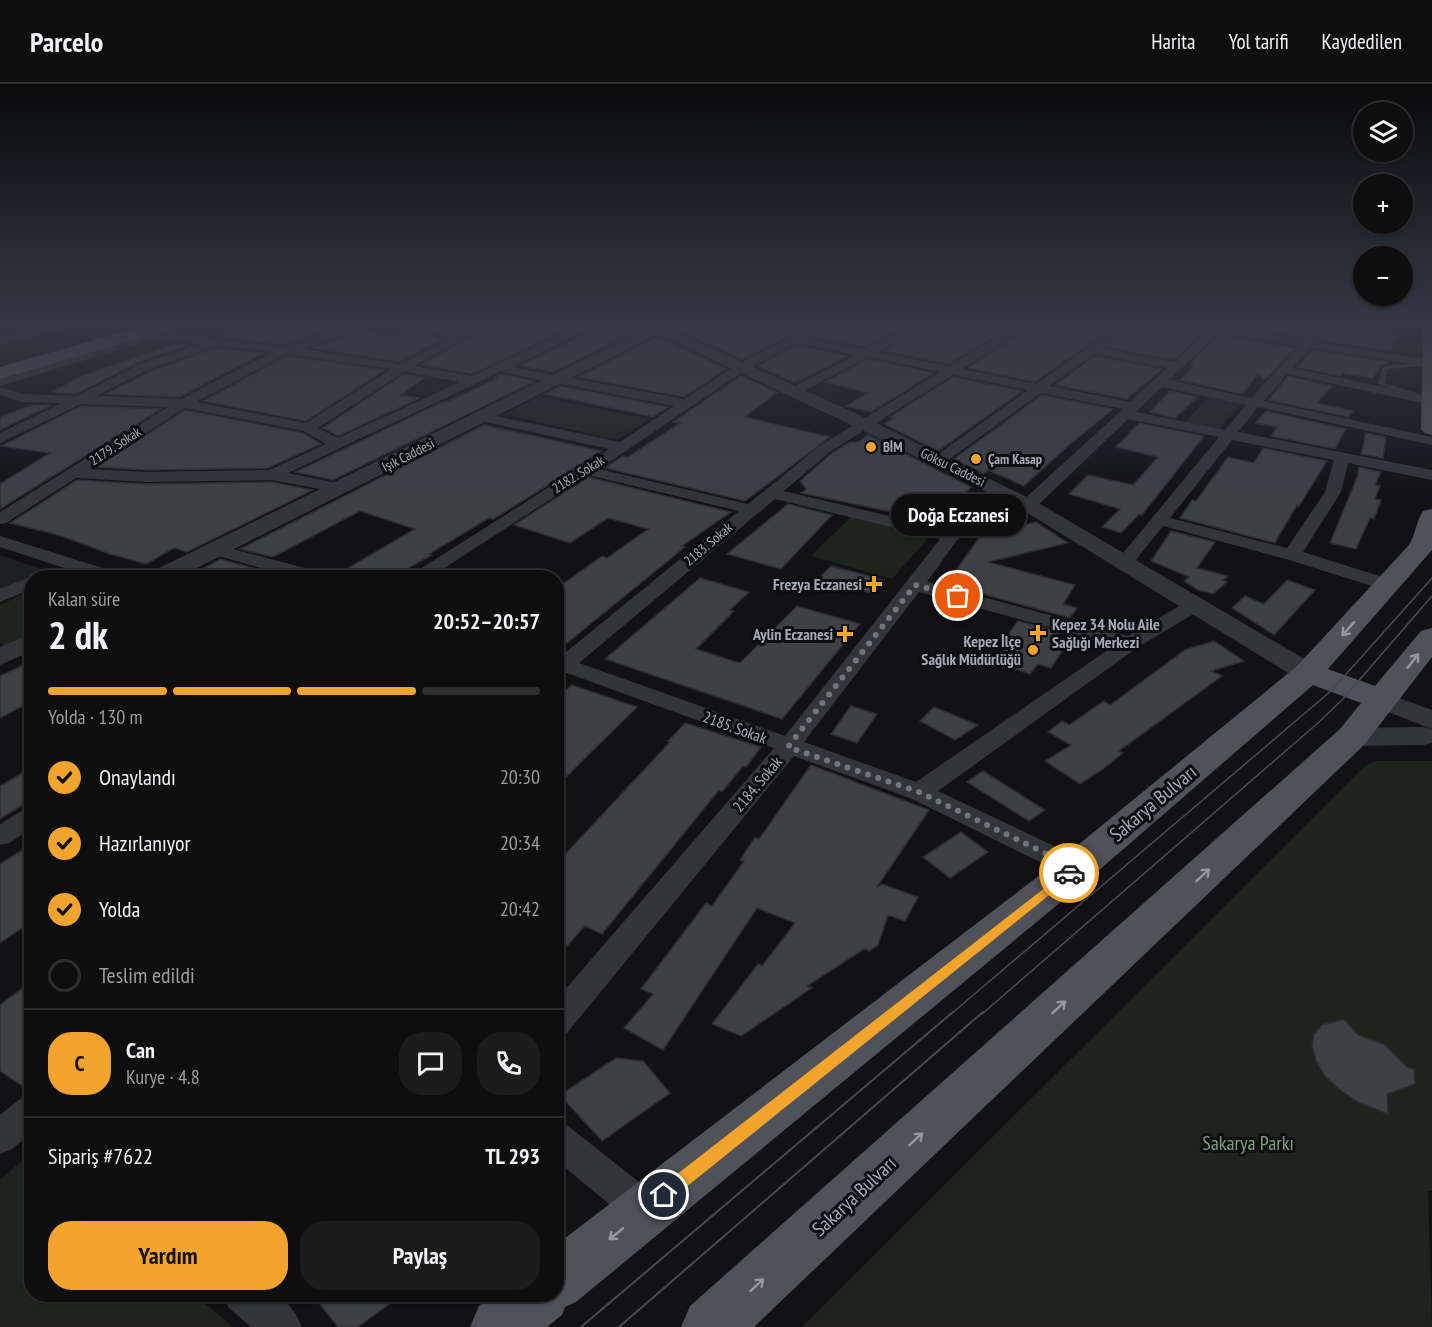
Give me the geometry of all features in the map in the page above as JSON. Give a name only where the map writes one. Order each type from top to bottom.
[{"type":"main road","points":[[1431,382],[1432,429]]},
{"type":"main road","name":"Sakarya Bulvarı","points":[[564,1276],[1076,868],[1308,673],[1419,550],[1428,536],[1432,516]]},
{"type":"main road","name":"Sakarya Bulvarı","points":[[711,1326],[1368,718],[1432,637]]},
{"type":"main road","points":[[1308,673],[1368,718]]},
{"type":"main road","points":[[500,1327],[531,1302]]},
{"type":"street","points":[[0,439],[115,382]]},
{"type":"street","name":"2179. Sokak","points":[[0,519],[183,403],[224,382]]},
{"type":"street","points":[[308,428],[380,382]]},
{"type":"street","points":[[272,475],[470,382]]},
{"type":"street","name":"Işık Caddesi","points":[[173,570],[552,382]]},
{"type":"street","points":[[567,382],[687,404]]},
{"type":"street","name":"2182. Sokak","points":[[428,570],[622,447],[719,382]]},
{"type":"street","name":"Göksu Caddesi","points":[[772,382],[864,424],[1029,505],[1308,673]]},
{"type":"street","points":[[794,392],[813,382]]},
{"type":"street","name":"2183. Sokak","points":[[564,662],[826,448],[930,382]]},
{"type":"street","points":[[1009,382],[1226,436],[1432,475]]},
{"type":"street","points":[[939,460],[1047,382]]},
{"type":"street","points":[[1029,505],[1159,382],[1432,441]]},
{"type":"street","points":[[1125,562],[1226,436],[1273,382]]},
{"type":"street","points":[[1341,382],[1431,401]]},
{"type":"street","points":[[0,391],[22,398],[183,403],[308,428],[336,443]]},
{"type":"street","points":[[482,417],[622,447]]},
{"type":"street","points":[[1292,555],[1333,492],[1342,457]]},
{"type":"street","points":[[585,470],[750,509]]},
{"type":"street","points":[[73,474],[147,477],[272,475],[341,488]]},
{"type":"street","points":[[771,493],[951,536]]},
{"type":"street","name":"2184. Sokak","points":[[564,1013],[788,747],[951,536],[1006,493]]},
{"type":"street","points":[[1159,520],[1292,555],[1388,585]]},
{"type":"street","points":[[0,541],[89,570]]},
{"type":"street","points":[[214,549],[291,570]]},
{"type":"street","points":[[57,570],[69,564]]},
{"type":"street","points":[[915,585],[1131,643]]},
{"type":"street","points":[[0,596],[24,586]]},
{"type":"street","points":[[919,792],[1131,643],[1195,605]]},
{"type":"street","points":[[0,657],[24,645]]},
{"type":"street","name":"2185. Sokak","points":[[564,668],[919,792],[1076,868]]},
{"type":"street","points":[[1368,718],[1429,732]]},
{"type":"street","points":[[1368,718],[1429,732]]},
{"type":"street","points":[[0,836],[24,821]]},
{"type":"street","points":[[0,1137],[24,1119]]},
{"type":"street","points":[[564,1144],[645,1210]]},
{"type":"street","points":[[252,1302],[282,1327]]},
{"type":"lane","points":[[1381,382],[1381,384],[1431,401]]},
{"type":"shaded area","points":[[0,555],[44,570],[24,570],[24,579],[0,590]]},
{"type":"green space","points":[[1210,396],[1242,403],[1217,431],[1183,424]]},
{"type":"green space","points":[[539,397],[650,419],[617,440],[504,414]]},
{"type":"green space","points":[[851,517],[930,536],[892,579],[811,556]]},
{"type":"green space","points":[[24,593],[24,637],[7,646],[0,643],[0,605]]},
{"type":"green space","name":"Sakarya Parkı","points":[[1378,761],[1432,761],[1432,1191],[1428,1191],[1432,1327],[802,1327],[1366,765]]},
{"type":"green space","points":[[24,1159],[24,1302],[203,1302],[233,1327],[0,1327],[0,1180]]},
{"type":"building","points":[[70,382],[100,382],[76,394],[52,392]]},
{"type":"building","points":[[129,382],[209,382],[180,397],[105,394]]},
{"type":"building","points":[[238,382],[366,382],[306,421],[203,401]]},
{"type":"building","points":[[392,382],[419,382],[401,395],[420,398],[338,436],[323,428]]},
{"type":"building","points":[[489,382],[533,382],[333,480],[295,472],[443,402]]},
{"type":"building","points":[[605,382],[706,382],[684,397]]},
{"type":"building","points":[[732,382],[755,382],[777,392],[745,417],[830,437],[745,501],[605,468],[623,456],[628,457],[680,423],[673,422]]},
{"type":"building","points":[[825,382],[919,382],[871,412],[846,406],[869,393]]},
{"type":"building","points":[[945,382],[978,382],[1022,391],[938,451],[884,424],[894,418],[890,417]]},
{"type":"building","points":[[1059,382],[1147,382],[1127,399],[1055,385]]},
{"type":"building","points":[[1189,382],[1252,382],[1242,394]]},
{"type":"building","points":[[1283,382],[1314,382],[1332,386],[1317,403],[1353,411],[1348,417],[1269,400]]},
{"type":"building","points":[[560,386],[668,407],[653,417],[545,394]]},
{"type":"building","points":[[1170,391],[1197,397],[1175,418],[1150,412]]},
{"type":"building","points":[[1042,395],[1113,409],[1024,486],[988,470],[984,474],[954,459]]},
{"type":"building","points":[[32,405],[52,405],[0,430],[0,417]]},
{"type":"building","points":[[81,406],[161,409],[0,509],[0,484],[50,453],[1,446]]},
{"type":"building","points":[[185,410],[303,433],[321,444],[268,468],[147,470],[96,467]]},
{"type":"building","points":[[1266,411],[1346,429],[1335,449],[1271,436],[1277,427],[1255,423]]},
{"type":"building","points":[[1139,423],[1204,436],[1142,515],[1139,514],[1121,533],[1102,527],[1120,509],[1069,494],[1088,475],[1133,485],[1158,457],[1116,447]]},
{"type":"building","points":[[484,425],[602,451],[494,519],[489,518],[405,570],[345,570],[415,529],[360,511],[273,557],[240,549]]},
{"type":"building","points":[[1366,433],[1386,437],[1383,458],[1361,454]]},
{"type":"building","points":[[868,435],[971,487],[940,522],[801,493],[806,489],[800,481],[832,453]]},
{"type":"building","points":[[1263,448],[1327,461],[1275,543],[1180,518],[1192,500],[1196,501],[1228,457],[1254,463]]},
{"type":"building","points":[[1359,467],[1381,472],[1375,485],[1380,486],[1375,499],[1381,500],[1374,519],[1370,518],[1356,549],[1330,543],[1358,475]]},
{"type":"building","points":[[588,477],[731,512],[682,546],[685,547],[564,645],[564,583],[602,556],[607,558],[648,529],[608,518],[570,543],[514,525]]},
{"type":"building","points":[[77,480],[147,484],[272,482],[313,490],[187,552],[174,548],[146,564],[58,535],[10,523]]},
{"type":"building","points":[[788,504],[832,515],[781,569],[727,554]]},
{"type":"building","points":[[1036,522],[1068,543],[988,562],[1075,585],[1063,604],[1077,608],[1070,618],[946,584],[982,534]]},
{"type":"building","points":[[1171,531],[1215,542],[1197,568],[1228,576],[1223,580],[1227,582],[1213,594],[1198,590],[1184,581],[1189,577],[1151,561]]},
{"type":"building","points":[[220,559],[253,568],[249,570],[200,570]]},
{"type":"building","points":[[831,566],[884,580],[872,593],[818,579]]},
{"type":"building","points":[[700,578],[749,592],[730,610],[734,611],[696,649],[740,663],[797,606],[860,624],[782,719],[605,659]]},
{"type":"building","points":[[1287,580],[1315,590],[1274,635],[1232,608],[1245,596],[1264,604]]},
{"type":"building","name":"Kepez İlçe Sağlık Müdürlüğü","points":[[1018,621],[1060,632],[1050,646],[1063,650],[1051,668],[1038,664],[1030,674],[995,662],[1004,650],[998,648]]},
{"type":"building","points":[[1214,641],[1244,661],[1211,671],[1222,676],[1119,751],[1123,753],[1103,769],[1080,784],[1045,761],[1071,745],[1048,732],[1062,721],[1069,725],[1104,701],[1110,705],[1185,650]]},
{"type":"building","points":[[24,665],[24,705],[0,718],[0,676]]},
{"type":"building","points":[[572,685],[637,707],[564,779],[564,692]]},
{"type":"building","points":[[851,706],[877,714],[857,743],[831,734]]},
{"type":"building","points":[[934,707],[978,725],[955,740],[920,721]]},
{"type":"building","points":[[685,723],[761,747],[722,792],[719,790],[602,934],[585,926],[564,949],[564,855],[670,742],[668,741]]},
{"type":"building","points":[[811,765],[929,810],[877,887],[882,884],[918,897],[905,921],[888,915],[878,945],[869,951],[864,949],[807,986],[812,988],[741,1036],[712,1024],[758,964],[762,966],[795,923],[757,908],[663,1050],[624,1028],[653,994],[641,989],[706,903],[712,906],[744,861],[740,860],[755,837],[759,839]]},
{"type":"building","points":[[983,771],[1045,810],[1029,821],[967,782]]},
{"type":"building","points":[[24,772],[24,804],[0,819],[0,786]]},
{"type":"building","points":[[961,832],[988,852],[950,878],[923,857]]},
{"type":"building","points":[[24,849],[24,926],[0,943],[0,864]]},
{"type":"building","points":[[24,987],[24,1087],[0,1071],[0,1005]]},
{"type":"building","points":[[1344,1019],[1358,1035],[1385,1045],[1407,1067],[1414,1069],[1415,1084],[1387,1094],[1388,1114],[1358,1102],[1340,1090],[1325,1076],[1316,1061],[1312,1046],[1314,1034],[1322,1025]]},
{"type":"building","points":[[616,1058],[643,1061],[670,1093],[602,1141],[564,1099],[564,1092]]},
{"type":"building","points":[[318,1302],[392,1302],[358,1327],[338,1327]]},
{"type":"tram line","points":[[951,1014],[1331,691],[1432,578]]},
{"type":"tram line","points":[[982,1014],[1319,722],[1342,700],[1432,596]]},
{"type":"tram line","points":[[581,1327],[953,1012]]},
{"type":"tram line","points":[[619,1327],[983,1012]]},
{"type":"way so far","points":[[958,596],[915,585],[788,747],[919,792],[1076,868],[1069,873]]},
{"type":"place","name":"BİM","points":[[871,447]]},
{"type":"place","name":"Çam Kasap","points":[[976,459]]},
{"type":"place","name":"Frezya Eczanesi","points":[[874,584]]},
{"type":"place","name":"Doğa Eczanesi","points":[[958,596]]},
{"type":"place","name":"Kepez 34 Nolu Aile Sağlığı Merkezi","points":[[1038,633]]},
{"type":"place","name":"Aylin Eczanesi","points":[[845,634]]},
{"type":"place","name":"Kepez İlçe Sağlık Müdürlüğü","points":[[1033,650]]},
{"type":"route","points":[[664,1195],[1069,873]]}]
